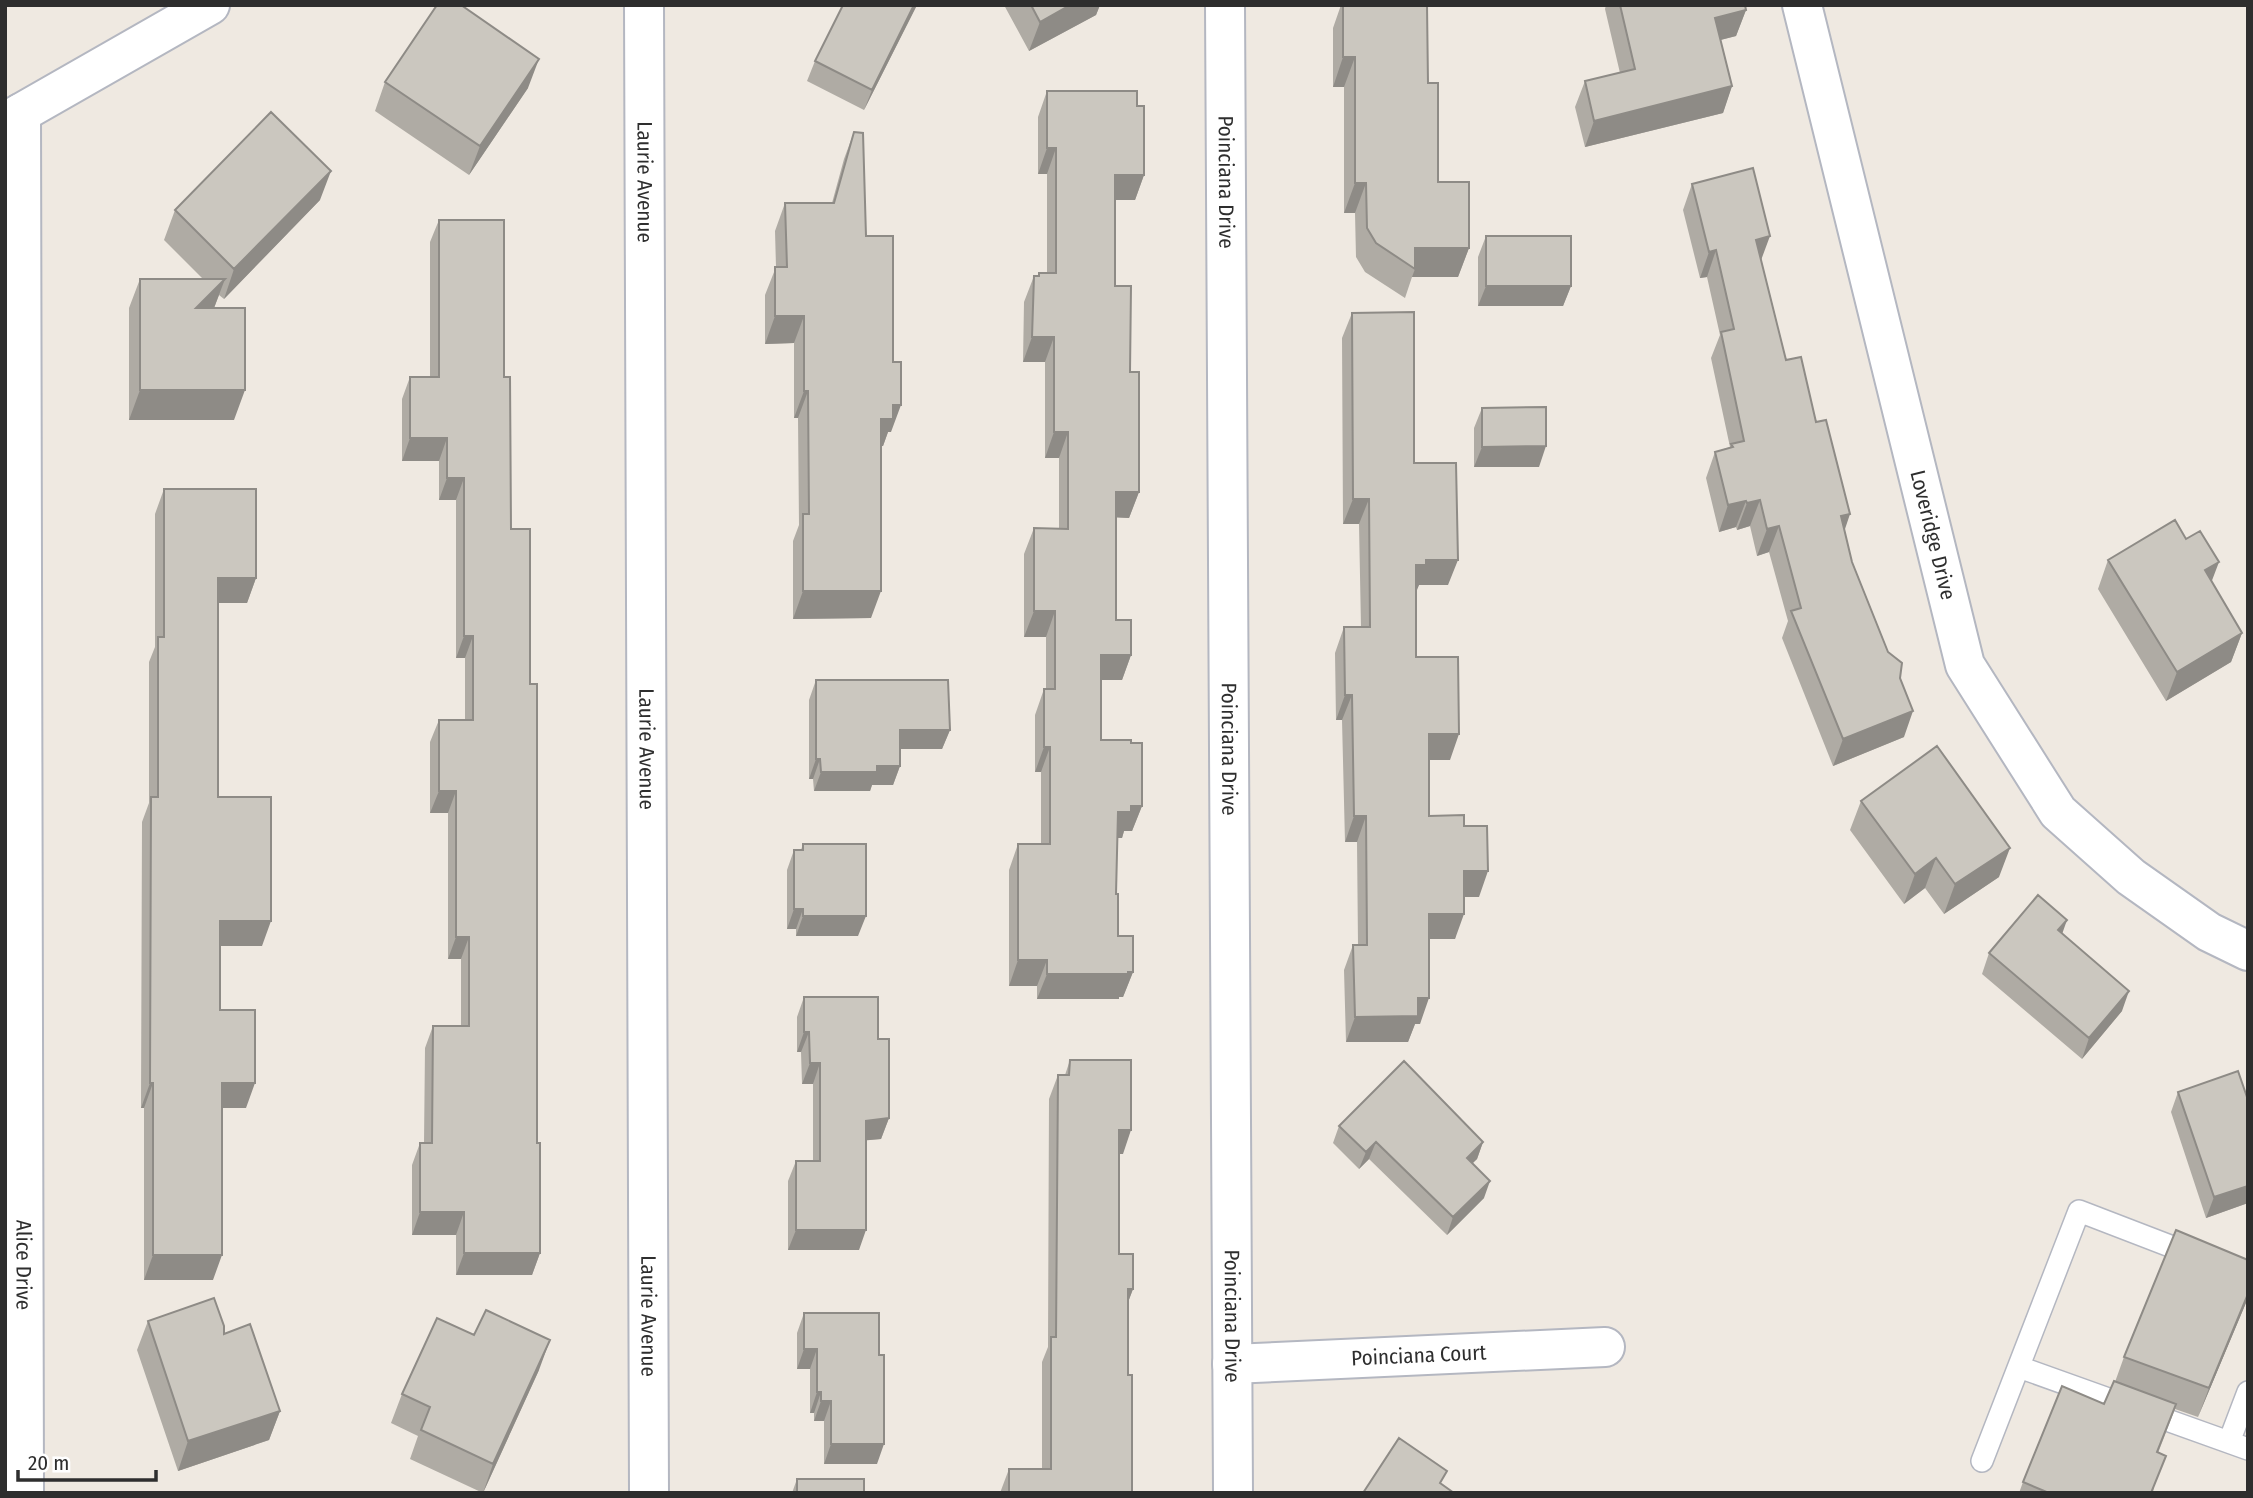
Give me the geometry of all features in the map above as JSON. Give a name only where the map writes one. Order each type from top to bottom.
[{"type":"street","points":[[13,118],[210,5]]},
{"type":"street","name":"Laurie Avenue","points":[[644,5],[649,1493]]},
{"type":"street","name":"Poinciana Drive","points":[[1225,5],[1233,1493]]},
{"type":"street","name":"Loveridge Drive","points":[[1802,5],[1965,665],[2057,812],[2131,877],[2209,932],[2248,951]]},
{"type":"street","name":"Alice Drive","points":[[13,118],[24,1493]]},
{"type":"street","name":"Poinciana Court","points":[[1232,1364],[1605,1347]]},
{"type":"lane","points":[[1982,1461],[2079,1211],[2248,1276]]},
{"type":"lane","points":[[2019,1367],[2238,1445],[2248,1392]]},
{"type":"building","points":[[437,5],[461,5],[539,59],[480,146],[385,82]]},
{"type":"building","points":[[843,5],[914,5],[872,90],[815,61]]},
{"type":"building","points":[[1031,5],[1070,5],[1040,22]]},
{"type":"building","points":[[1343,5],[1427,5],[1428,83],[1438,83],[1438,182],[1469,182],[1469,248],[1415,248],[1415,269],[1376,243],[1367,228],[1366,183],[1355,183],[1355,57],[1343,57]]},
{"type":"building","points":[[1620,5],[1745,5],[1746,10],[1715,18],[1732,86],[1594,121],[1585,81],[1635,69]]},
{"type":"building","points":[[1047,91],[1137,91],[1137,106],[1144,106],[1144,175],[1115,175],[1115,286],[1131,286],[1130,372],[1139,372],[1139,492],[1116,492],[1116,620],[1131,620],[1131,655],[1101,655],[1101,740],[1131,740],[1131,743],[1142,743],[1142,806],[1131,806],[1131,812],[1118,812],[1118,936],[1133,936],[1133,972],[1128,974],[1047,974],[1047,960],[1018,960],[1018,844],[1050,844],[1050,747],[1044,747],[1044,689],[1055,689],[1055,611],[1034,611],[1034,528],[1068,529],[1068,432],[1054,432],[1054,337],[1032,337],[1034,276],[1039,276],[1039,273],[1056,273],[1056,148],[1047,148]]},
{"type":"building","points":[[271,112],[331,171],[234,269],[175,210]]},
{"type":"building","points":[[854,132],[863,133],[866,236],[893,236],[893,362],[901,362],[901,405],[893,405],[893,419],[881,419],[881,591],[803,591],[803,514],[809,514],[808,391],[804,391],[804,316],[775,316],[775,267],[787,267],[785,203],[834,203]]},
{"type":"building","points":[[1753,168],[1770,236],[1756,240],[1786,360],[1801,357],[1816,422],[1826,420],[1850,514],[1841,516],[1852,562],[1888,652],[1902,663],[1900,678],[1913,711],[1843,739],[1791,611],[1801,608],[1779,526],[1767,529],[1760,500],[1728,505],[1715,452],[1744,441],[1721,332],[1734,329],[1716,250],[1709,252],[1692,184]]},
{"type":"building","points":[[439,220],[504,220],[504,377],[510,377],[511,529],[530,529],[530,684],[537,684],[537,1143],[540,1143],[540,1253],[464,1253],[464,1212],[420,1212],[420,1143],[432,1143],[433,1026],[469,1026],[469,937],[456,937],[456,791],[439,791],[439,720],[473,720],[473,636],[464,636],[464,478],[447,478],[447,438],[410,438],[410,377],[439,377]]},
{"type":"building","points":[[1486,236],[1571,236],[1571,286],[1486,286]]},
{"type":"building","points":[[140,279],[225,279],[196,308],[245,308],[245,390],[140,390]]},
{"type":"building","points":[[1414,312],[1414,463],[1456,463],[1458,560],[1426,560],[1426,565],[1416,565],[1416,657],[1458,657],[1459,734],[1429,734],[1429,816],[1464,815],[1464,826],[1487,826],[1488,871],[1464,871],[1464,914],[1429,914],[1429,998],[1418,998],[1418,1016],[1355,1017],[1353,945],[1367,945],[1366,816],[1354,816],[1352,695],[1345,695],[1344,627],[1370,627],[1369,499],[1353,499],[1352,313]]},
{"type":"building","points":[[1546,407],[1546,446],[1482,447],[1482,408]]},
{"type":"building","points":[[164,489],[256,489],[256,578],[218,578],[218,797],[271,797],[271,921],[220,921],[220,1010],[255,1010],[255,1083],[222,1083],[222,1255],[153,1255],[153,1083],[150,1083],[151,797],[158,797],[158,637],[164,637]]},
{"type":"building","points":[[2175,520],[2186,539],[2200,531],[2219,562],[2205,570],[2242,633],[2177,672],[2108,560]]},
{"type":"building","points":[[816,680],[948,680],[950,730],[900,730],[900,766],[877,766],[877,772],[821,772],[820,759],[816,759]]},
{"type":"building","points":[[1937,746],[2010,848],[1955,884],[1936,858],[1915,874],[1861,801]]},
{"type":"building","points":[[803,844],[866,844],[866,916],[803,916],[803,909],[794,909],[794,850],[803,850]]},
{"type":"building","points":[[2038,895],[2067,920],[2058,930],[2129,991],[2089,1038],[1989,953]]},
{"type":"building","points":[[804,997],[878,997],[878,1039],[889,1039],[889,1118],[866,1121],[866,1230],[796,1230],[796,1161],[820,1161],[820,1063],[810,1063],[809,1032],[804,1032]]},
{"type":"building","points":[[1070,1060],[1131,1060],[1131,1130],[1119,1130],[1119,1254],[1133,1254],[1133,1289],[1128,1289],[1128,1375],[1132,1375],[1132,1493],[1009,1493],[1009,1469],[1051,1469],[1051,1337],[1056,1337],[1058,1075],[1069,1075]]},
{"type":"building","points":[[1404,1061],[1483,1142],[1467,1158],[1490,1181],[1453,1217],[1376,1142],[1366,1152],[1339,1126]]},
{"type":"building","points":[[2238,1071],[2248,1100],[2248,1186],[2214,1197],[2178,1092]]},
{"type":"building","points":[[2176,1230],[2248,1260],[2248,1294],[2209,1388],[2124,1357]]},
{"type":"building","points":[[214,1298],[224,1326],[224,1334],[250,1324],[280,1411],[188,1441],[148,1321]]},
{"type":"building","points":[[486,1310],[550,1340],[493,1464],[421,1430],[430,1407],[402,1394],[437,1318],[474,1335]]},
{"type":"building","points":[[804,1313],[879,1313],[879,1355],[884,1355],[884,1444],[831,1444],[831,1401],[821,1401],[821,1392],[817,1392],[817,1349],[804,1349]]},
{"type":"building","points":[[2114,1381],[2176,1404],[2157,1452],[2166,1456],[2151,1493],[2049,1493],[2023,1482],[2062,1386],[2104,1404]]},
{"type":"building","points":[[1399,1438],[1447,1471],[1440,1483],[1454,1493],[1363,1493]]},
{"type":"building","points":[[797,1479],[864,1479],[864,1493],[797,1493]]}]
